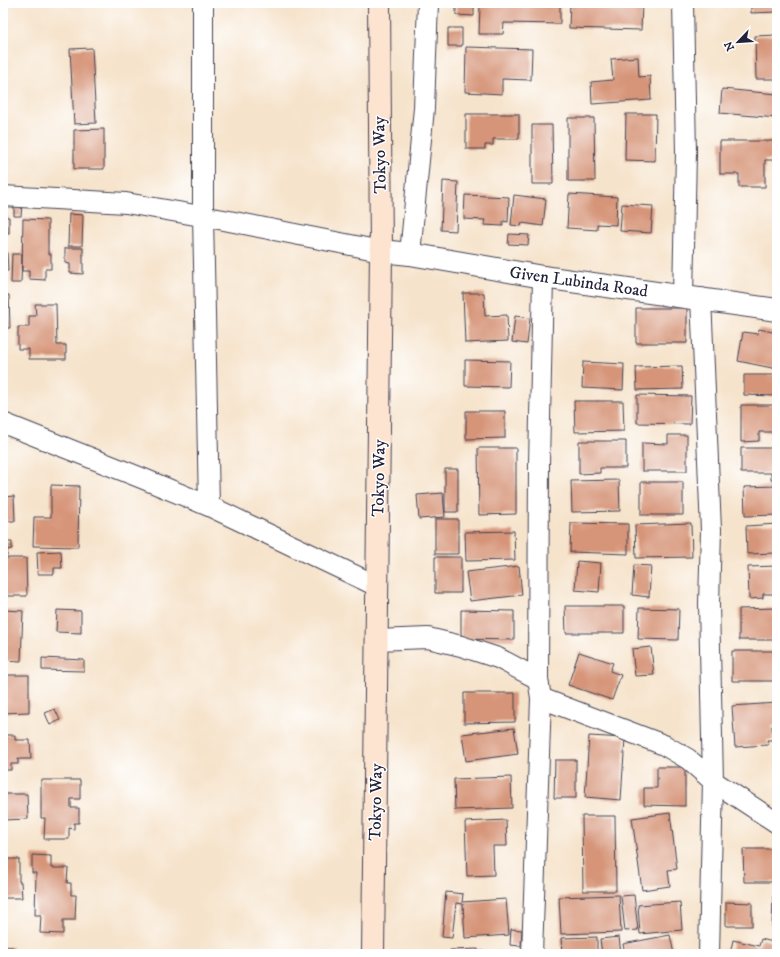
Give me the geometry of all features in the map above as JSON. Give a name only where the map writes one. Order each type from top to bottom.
[{"type":"main road","name":"Tokyo Way","points":[[373,954],[381,251],[379,3]]},
{"type":"street","points":[[203,3],[203,216],[209,506]]},
{"type":"street","points":[[410,254],[424,108],[428,3]]},
{"type":"street","points":[[683,3],[686,152],[692,297],[710,530],[709,604],[713,781],[709,954]]},
{"type":"street","points":[[3,196],[126,203],[203,216],[381,251]]},
{"type":"street","name":"Given Lubinda Road","points":[[381,251],[410,254],[543,277],[777,310]]},
{"type":"street","points":[[532,954],[540,689],[539,472],[543,277]]},
{"type":"street","points":[[3,424],[209,506],[377,586]]},
{"type":"street","points":[[376,640],[428,638],[498,658],[540,689],[664,745],[688,759],[713,781],[777,823]]},
{"type":"building","points":[[456,3],[474,3],[474,16],[456,15]]},
{"type":"building","points":[[500,3],[560,3],[560,24],[504,23],[503,34],[479,34],[480,6],[500,6]]},
{"type":"building","points":[[570,3],[642,3],[641,30],[569,28]]},
{"type":"building","points":[[751,3],[777,3],[777,12],[751,13]]},
{"type":"building","points":[[448,28],[462,28],[462,46],[448,46]]},
{"type":"building","points":[[777,35],[777,79],[756,79],[755,36]]},
{"type":"building","points":[[466,47],[532,49],[531,80],[502,79],[502,94],[465,92]]},
{"type":"building","points":[[92,48],[96,123],[74,124],[70,49]]},
{"type":"building","points":[[638,57],[639,77],[650,76],[651,100],[592,104],[591,82],[613,80],[611,59]]},
{"type":"building","points":[[722,89],[777,94],[777,118],[720,113]]},
{"type":"building","points":[[466,114],[519,114],[519,139],[493,139],[493,145],[485,145],[485,149],[466,149]]},
{"type":"building","points":[[626,114],[656,114],[655,161],[625,160]]},
{"type":"building","points":[[568,118],[594,118],[595,181],[568,181]]},
{"type":"building","points":[[532,125],[552,125],[553,184],[532,184]]},
{"type":"building","points":[[104,129],[104,169],[74,169],[74,130]]},
{"type":"building","points":[[720,141],[776,141],[776,160],[765,160],[765,187],[739,187],[739,174],[720,174]]},
{"type":"building","points":[[443,181],[458,182],[456,231],[441,230]]},
{"type":"building","points":[[569,194],[617,197],[616,225],[597,224],[597,230],[567,228]]},
{"type":"building","points":[[465,195],[509,197],[508,222],[503,221],[503,226],[484,225],[485,220],[464,219]]},
{"type":"building","points":[[514,195],[546,199],[543,226],[522,223],[521,226],[511,225]]},
{"type":"building","points":[[14,204],[22,205],[21,216],[14,216]]},
{"type":"building","points":[[622,204],[653,206],[651,233],[620,231]]},
{"type":"building","points":[[69,214],[83,215],[82,246],[68,246]]},
{"type":"building","points":[[3,217],[9,217],[9,233],[3,233]]},
{"type":"building","points":[[23,219],[48,220],[48,254],[51,254],[51,269],[45,269],[45,280],[29,279],[29,271],[22,271]]},
{"type":"building","points":[[509,234],[529,235],[528,245],[508,244]]},
{"type":"building","points":[[65,248],[83,248],[83,274],[70,273],[70,264],[65,263]]},
{"type":"building","points":[[3,251],[7,251],[8,271],[3,271]]},
{"type":"building","points":[[12,254],[22,254],[21,283],[11,283]]},
{"type":"building","points":[[463,293],[484,293],[485,316],[507,315],[508,341],[465,343]]},
{"type":"building","points":[[3,295],[9,295],[10,328],[3,328]]},
{"type":"building","points":[[35,304],[56,304],[57,345],[66,345],[66,359],[29,359],[29,349],[18,349],[18,327],[29,327],[29,316],[36,316]]},
{"type":"building","points":[[636,308],[687,308],[687,343],[636,343]]},
{"type":"building","points":[[515,316],[530,318],[527,344],[512,342]]},
{"type":"building","points":[[759,329],[777,333],[777,369],[738,361],[743,332],[758,334]]},
{"type":"building","points":[[465,360],[510,361],[509,387],[465,386]]},
{"type":"building","points":[[583,362],[624,364],[623,390],[582,388]]},
{"type":"building","points":[[682,366],[683,389],[637,390],[636,367]]},
{"type":"building","points":[[744,375],[777,375],[777,396],[744,395]]},
{"type":"building","points":[[637,395],[691,396],[690,424],[637,423]]},
{"type":"building","points":[[574,401],[623,401],[624,431],[575,432]]},
{"type":"building","points":[[741,405],[777,405],[777,432],[759,432],[759,441],[741,442]]},
{"type":"building","points":[[466,411],[505,411],[505,438],[466,439]]},
{"type":"building","points":[[668,435],[687,435],[687,471],[642,471],[642,443],[668,444]]},
{"type":"building","points":[[579,441],[626,441],[626,468],[600,468],[600,473],[579,474]]},
{"type":"building","points":[[478,448],[516,448],[516,514],[479,515]]},
{"type":"building","points":[[741,448],[777,448],[777,481],[771,480],[771,473],[741,473]]},
{"type":"building","points":[[445,469],[458,469],[458,512],[445,512]]},
{"type":"building","points":[[619,480],[620,511],[572,512],[571,481]]},
{"type":"building","points":[[641,482],[683,482],[683,515],[641,515]]},
{"type":"building","points":[[51,485],[79,486],[78,547],[33,546],[34,517],[51,517]]},
{"type":"building","points":[[777,486],[777,515],[745,516],[744,487]]},
{"type":"building","points":[[443,493],[445,517],[419,519],[417,495]]},
{"type":"building","points":[[14,496],[15,521],[3,521],[3,497]]},
{"type":"building","points":[[435,519],[458,519],[458,554],[435,554]]},
{"type":"building","points":[[571,523],[628,524],[628,554],[570,552]]},
{"type":"building","points":[[691,523],[692,557],[636,558],[635,525]]},
{"type":"building","points":[[777,524],[777,553],[747,554],[746,526]]},
{"type":"building","points":[[514,531],[515,560],[466,561],[465,532]]},
{"type":"building","points":[[3,542],[12,542],[12,549],[7,550],[7,556],[3,556]]},
{"type":"building","points":[[61,551],[62,568],[54,568],[54,574],[38,574],[37,552]]},
{"type":"building","points":[[435,557],[461,557],[461,593],[435,593]]},
{"type":"building","points":[[3,558],[26,558],[27,596],[6,596],[5,589],[3,590]]},
{"type":"building","points":[[577,561],[601,563],[599,592],[575,590]]},
{"type":"building","points":[[634,565],[651,566],[649,597],[632,595]]},
{"type":"building","points":[[519,566],[522,595],[470,601],[466,572]]},
{"type":"building","points":[[777,566],[777,594],[763,594],[763,598],[749,599],[748,567]]},
{"type":"building","points":[[565,606],[624,606],[624,633],[566,633]]},
{"type":"building","points":[[639,608],[679,609],[678,640],[638,639]]},
{"type":"building","points":[[777,608],[777,640],[739,640],[739,609]]},
{"type":"building","points":[[3,610],[23,611],[21,661],[3,660]]},
{"type":"building","points":[[57,610],[81,611],[81,633],[56,632]]},
{"type":"building","points":[[461,610],[514,611],[514,640],[461,639]]},
{"type":"building","points":[[651,647],[654,675],[635,676],[632,649]]},
{"type":"building","points":[[732,651],[777,651],[777,681],[732,681]]},
{"type":"building","points":[[579,652],[613,663],[610,671],[621,675],[612,700],[568,685]]},
{"type":"building","points":[[42,658],[84,660],[84,671],[42,670]]},
{"type":"building","points":[[3,675],[29,675],[29,712],[3,713]]},
{"type":"building","points":[[464,693],[515,693],[515,722],[464,723]]},
{"type":"building","points":[[777,703],[777,725],[772,726],[773,740],[767,740],[768,745],[735,747],[732,706]]},
{"type":"building","points":[[55,709],[60,720],[50,725],[45,713]]},
{"type":"building","points":[[514,728],[518,754],[466,761],[462,734]]},
{"type":"building","points":[[3,735],[15,735],[15,740],[30,740],[31,759],[18,759],[18,764],[11,764],[11,770],[3,770]]},
{"type":"building","points":[[589,736],[625,738],[621,800],[585,797]]},
{"type":"building","points":[[555,760],[576,760],[576,798],[554,798]]},
{"type":"building","points":[[657,767],[685,767],[685,806],[644,805],[644,788],[657,788]]},
{"type":"building","points":[[511,777],[512,808],[455,810],[454,779]]},
{"type":"building","points":[[41,780],[80,780],[80,799],[71,799],[71,808],[79,808],[79,823],[74,823],[74,829],[69,828],[69,839],[44,839],[45,818],[41,818]]},
{"type":"building","points":[[3,794],[27,794],[28,819],[3,820]]},
{"type":"building","points":[[670,813],[677,869],[668,870],[670,886],[642,890],[632,818]]},
{"type":"building","points":[[582,816],[615,816],[616,891],[583,891]]},
{"type":"building","points":[[506,820],[507,846],[493,846],[494,875],[467,876],[465,822]]},
{"type":"building","points":[[743,849],[777,849],[777,882],[744,882]]},
{"type":"building","points":[[32,855],[51,856],[51,868],[68,868],[67,883],[71,883],[71,895],[76,895],[75,920],[63,920],[63,934],[40,933],[41,915],[35,915],[36,873],[32,873]]},
{"type":"building","points":[[3,859],[19,859],[19,882],[21,882],[22,898],[4,898]]},
{"type":"building","points":[[446,892],[463,894],[462,902],[506,899],[509,935],[465,938],[463,904],[456,903],[452,938],[442,937]]},
{"type":"building","points":[[619,895],[621,932],[561,934],[559,897]]},
{"type":"building","points":[[634,895],[638,930],[625,931],[621,896]]},
{"type":"building","points":[[773,896],[777,896],[777,928],[772,927]]},
{"type":"building","points":[[680,902],[682,930],[640,934],[638,905]]},
{"type":"building","points":[[726,902],[752,903],[752,926],[726,926]]},
{"type":"building","points":[[511,929],[522,930],[521,946],[510,945]]},
{"type":"building","points":[[670,935],[674,954],[625,954],[623,944]]},
{"type":"building","points":[[597,937],[597,954],[562,954],[561,938]]},
{"type":"building","points":[[619,937],[621,954],[602,954],[600,939]]},
{"type":"building","points":[[761,939],[777,943],[777,954],[730,954],[733,940],[759,946]]},
{"type":"building","points":[[3,947],[13,947],[13,954],[3,954]]},
{"type":"building","points":[[478,949],[478,954],[450,954],[450,950]]},
{"type":"building","points":[[481,951],[509,952],[508,954],[481,954]]}]
